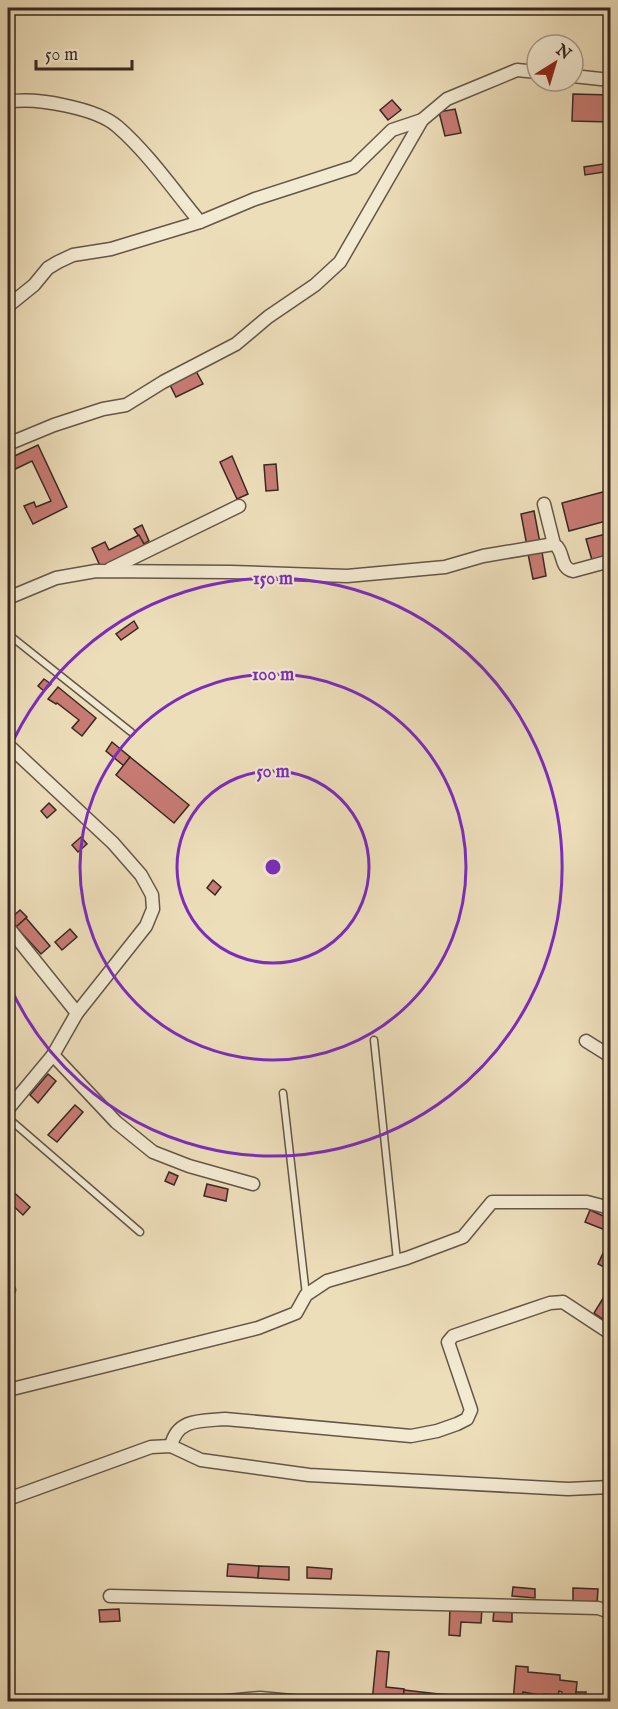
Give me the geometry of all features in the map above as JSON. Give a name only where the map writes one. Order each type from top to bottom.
[{"type":"street","points":[[8,444],[54,425],[103,409],[126,405],[163,382],[236,344],[268,316],[315,285],[340,262],[422,120],[447,99],[517,70],[525,71]]},
{"type":"street","points":[[585,77],[610,80]]},
{"type":"street","points":[[8,102],[24,99],[57,104],[98,115],[117,126],[201,222]]},
{"type":"street","points":[[8,306],[34,285],[48,268],[73,255],[111,249],[201,222],[255,199],[354,167],[392,130],[422,120]]},
{"type":"street","points":[[544,504],[554,544],[560,549],[568,570],[573,571],[610,561]]},
{"type":"street","points":[[107,571],[239,506]]},
{"type":"street","points":[[8,598],[56,578],[107,571],[347,576],[445,567],[483,556],[554,544]]},
{"type":"street","points":[[8,745],[113,843],[141,875],[152,896],[153,909],[146,926],[77,1013],[53,1055],[8,1109]]},
{"type":"street","points":[[8,927],[77,1013]]},
{"type":"street","points":[[586,1041],[610,1056]]},
{"type":"street","points":[[53,1055],[116,1122],[153,1152],[189,1166],[253,1184]]},
{"type":"street","points":[[8,1390],[258,1328],[296,1313],[306,1295],[327,1281],[463,1237],[492,1202],[586,1202],[610,1208]]},
{"type":"street","points":[[171,1446],[173,1436],[182,1426],[198,1421],[225,1419],[411,1436],[437,1431],[467,1419],[471,1410],[448,1342],[453,1336],[557,1302],[563,1302],[610,1332]]},
{"type":"street","points":[[8,1499],[151,1447],[171,1446],[201,1460],[309,1475],[568,1489],[610,1486]]},
{"type":"street","points":[[110,1596],[598,1608],[610,1612]]},
{"type":"street","points":[[216,1701],[260,1698],[303,1701]]},
{"type":"lane","points":[[8,634],[131,732]]},
{"type":"lane","points":[[374,1040],[397,1260]]},
{"type":"lane","points":[[283,1093],[306,1295]]},
{"type":"lane","points":[[8,1118],[140,1232]]},
{"type":"building","points":[[10,74],[14,97],[8,98],[8,75]]},
{"type":"building","points":[[573,94],[610,95],[610,122],[572,121]]},
{"type":"building","points":[[392,100],[401,110],[388,120],[380,110]]},
{"type":"building","points":[[455,109],[461,133],[445,136],[439,112]]},
{"type":"building","points":[[610,163],[610,171],[585,175],[584,167]]},
{"type":"building","points":[[196,371],[203,384],[176,397],[170,385]]},
{"type":"building","points":[[38,445],[67,507],[33,524],[24,506],[34,502],[36,507],[51,501],[32,461],[9,472],[8,459]]},
{"type":"building","points":[[232,456],[248,494],[237,499],[220,462]]},
{"type":"building","points":[[276,464],[278,490],[266,491],[264,465]]},
{"type":"building","points":[[610,490],[610,520],[569,531],[562,503]]},
{"type":"building","points":[[534,511],[540,543],[527,546],[521,514]]},
{"type":"building","points":[[142,525],[149,541],[144,544],[134,529]]},
{"type":"building","points":[[610,533],[610,555],[592,560],[586,539]]},
{"type":"building","points":[[139,535],[145,546],[101,568],[92,548],[105,542],[109,550]]},
{"type":"building","points":[[542,552],[546,576],[533,579],[528,554]]},
{"type":"building","points":[[134,621],[138,628],[121,640],[116,634]]},
{"type":"building","points":[[44,679],[51,684],[44,691],[38,686]]},
{"type":"building","points":[[58,687],[96,718],[82,736],[72,728],[79,720],[48,699]]},
{"type":"building","points":[[112,742],[130,757],[124,766],[106,751]]},
{"type":"building","points":[[130,757],[189,805],[174,823],[116,775]]},
{"type":"building","points":[[49,803],[56,810],[47,818],[41,811]]},
{"type":"building","points":[[81,837],[87,844],[78,852],[72,845]]},
{"type":"building","points":[[213,880],[221,887],[215,895],[207,888]]},
{"type":"building","points":[[20,910],[27,917],[16,927],[10,919]]},
{"type":"building","points":[[26,918],[50,946],[41,954],[16,927]]},
{"type":"building","points":[[70,929],[77,937],[62,950],[55,942]]},
{"type":"building","points":[[48,1074],[56,1081],[38,1103],[30,1095]]},
{"type":"building","points":[[75,1105],[83,1112],[57,1142],[48,1135]]},
{"type":"building","points":[[169,1172],[178,1176],[174,1185],[165,1181]]},
{"type":"building","points":[[207,1184],[228,1189],[226,1201],[204,1196]]},
{"type":"building","points":[[8,1187],[30,1207],[23,1215],[8,1201]]},
{"type":"building","points":[[590,1210],[610,1219],[610,1232],[585,1222]]},
{"type":"building","points":[[606,1247],[610,1248],[610,1270],[598,1264]]},
{"type":"building","points":[[610,1287],[610,1324],[594,1313]]},
{"type":"building","points":[[228,1564],[259,1566],[258,1578],[227,1576]]},
{"type":"building","points":[[259,1566],[289,1567],[289,1580],[258,1578]]},
{"type":"building","points":[[307,1567],[332,1569],[331,1579],[307,1578]]},
{"type":"building","points":[[513,1587],[535,1589],[535,1598],[512,1596]]},
{"type":"building","points":[[573,1588],[598,1589],[597,1603],[573,1602]]},
{"type":"building","points":[[450,1607],[482,1609],[481,1623],[461,1622],[460,1636],[449,1635]]},
{"type":"building","points":[[119,1609],[120,1621],[100,1622],[99,1610]]},
{"type":"building","points":[[494,1609],[512,1610],[512,1622],[493,1621]]},
{"type":"building","points":[[377,1651],[389,1652],[386,1687],[404,1689],[403,1702],[372,1702]]},
{"type":"building","points":[[516,1666],[528,1667],[528,1672],[560,1675],[560,1680],[577,1682],[575,1702],[561,1702],[562,1692],[559,1691],[558,1695],[544,1694],[544,1696],[523,1692],[522,1702],[513,1702]]},
{"type":"building","points":[[604,1687],[610,1688],[610,1702],[606,1702],[606,1699],[603,1699]]},
{"type":"building","points":[[404,1690],[438,1694],[437,1702],[403,1702]]},
{"type":"building","points":[[576,1692],[586,1692],[585,1702],[575,1702]]},
{"type":"building","points":[[438,1694],[453,1695],[452,1702],[437,1702]]},
{"type":"building","points":[[66,1695],[67,1702],[29,1702],[29,1698]]},
{"type":"building","points":[[453,1695],[485,1698],[485,1702],[452,1702]]},
{"type":"building","points":[[485,1698],[499,1699],[499,1702],[485,1702]]}]
